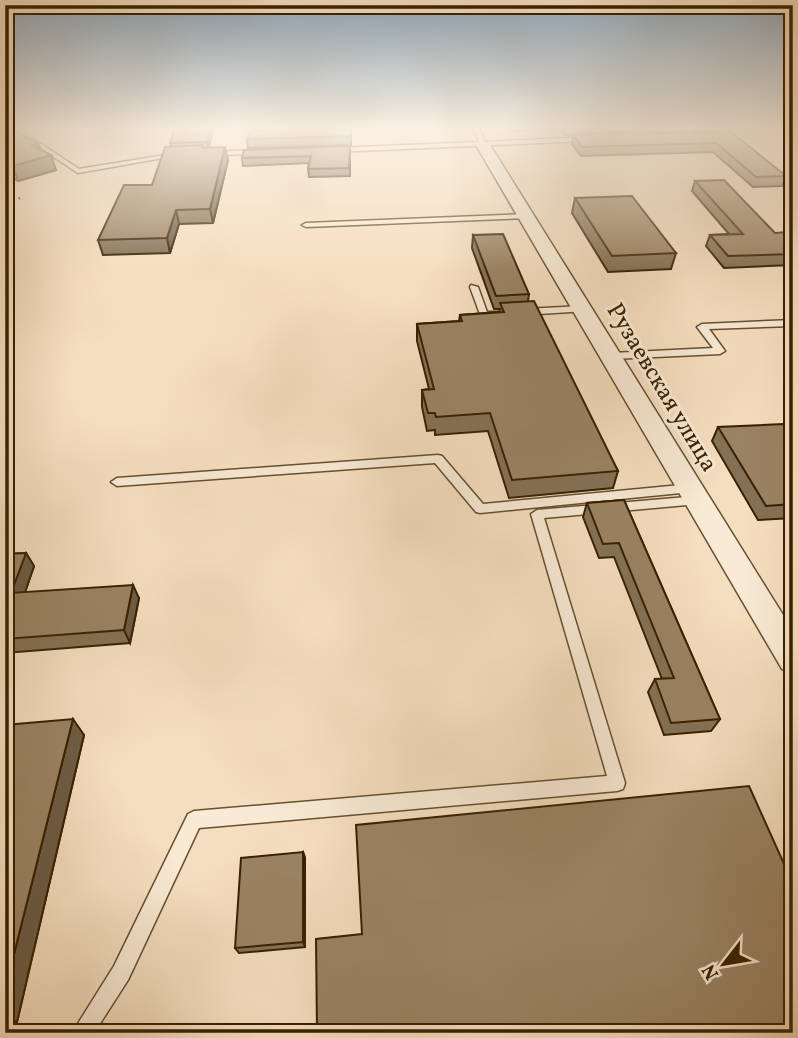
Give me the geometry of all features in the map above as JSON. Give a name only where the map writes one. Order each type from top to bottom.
[{"type":"street","name":"Рузаевская улица","points":[[503,176],[793,659]]},
{"type":"lane","points":[[306,225],[526,216]]},
{"type":"lane","points":[[474,287],[484,315],[506,313]]},
{"type":"lane","points":[[517,313],[583,309]]},
{"type":"lane","points":[[612,356],[720,351],[702,327],[793,323]]},
{"type":"lane","points":[[117,482],[438,459],[480,509],[695,494]]},
{"type":"lane","points":[[82,1033],[121,973],[194,820],[617,783],[537,514],[695,494]]},
{"type":"building","points":[[155,176],[218,176],[210,209],[176,210],[167,238],[98,240],[124,185],[152,185]]},
{"type":"building","points":[[724,180],[775,233],[787,232],[793,238],[793,254],[728,256],[710,235],[743,234],[695,181]]},
{"type":"building","points":[[632,196],[676,253],[612,256],[575,198]]},
{"type":"building","points":[[503,234],[529,294],[496,296],[473,235]]},
{"type":"building","points":[[534,301],[618,471],[512,480],[490,413],[436,417],[435,413],[428,413],[422,390],[434,389],[417,324],[462,321],[460,315],[504,312],[500,303]]},
{"type":"building","points":[[783,424],[793,438],[793,504],[766,506],[718,427]]},
{"type":"building","points":[[624,500],[720,719],[671,723],[655,679],[674,678],[619,543],[603,544],[587,503]]},
{"type":"building","points":[[26,553],[11,593],[133,585],[124,630],[5,639],[5,554]]},
{"type":"building","points":[[73,719],[5,990],[5,725]]},
{"type":"building","points":[[749,786],[793,884],[793,1033],[317,1033],[316,939],[362,934],[356,825]]},
{"type":"building","points":[[303,852],[303,942],[235,948],[241,858]]},
{"type":"railway","points":[[5,202],[20,198]]}]
